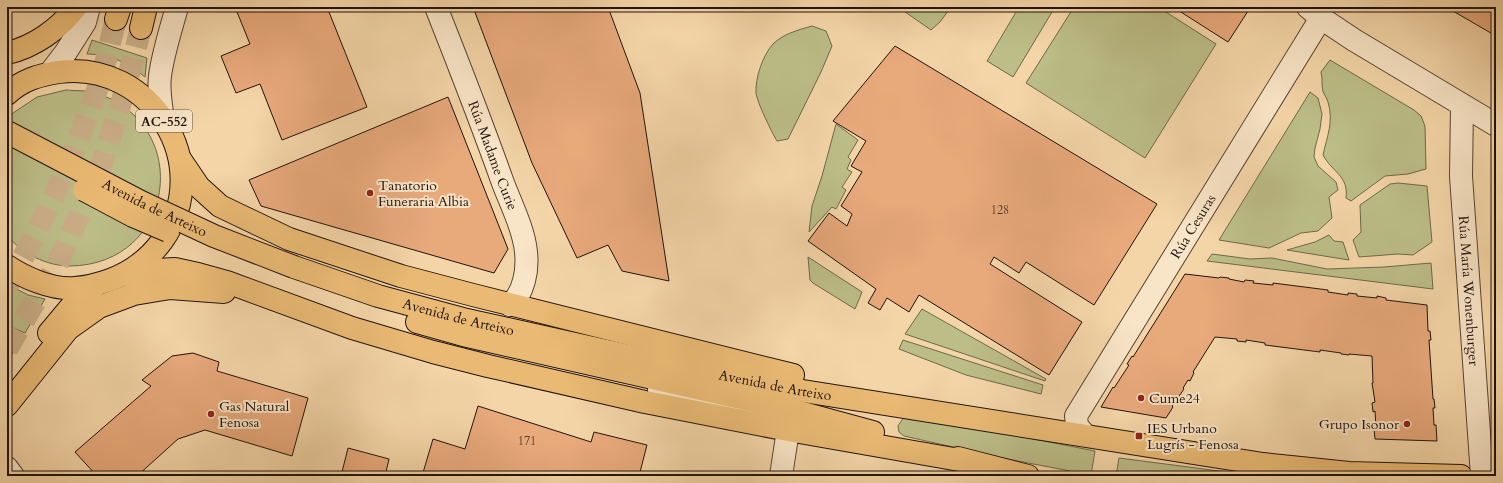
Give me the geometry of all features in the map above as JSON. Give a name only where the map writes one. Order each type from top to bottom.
[{"type":"main road","points":[[7,54],[21,50],[46,35],[69,16],[76,7]]},
{"type":"main road","points":[[141,28],[146,7]]},
{"type":"main road","name":"AC-552","points":[[7,266],[25,276],[47,285],[74,288],[98,284],[124,275],[146,261],[170,230],[178,208],[182,187],[180,159],[172,135],[163,119],[133,89],[114,79],[93,73],[71,70],[29,78],[9,90]]},
{"type":"main road","name":"Avenida de Arteixo","points":[[7,132],[148,205],[291,274],[375,310],[463,335],[631,372],[809,414],[971,462],[1028,476]]},
{"type":"main road","name":"Avenida de Arteixo","points":[[7,149],[133,216],[210,250],[291,274],[467,320],[642,359],[803,391],[1263,464],[1349,473],[1461,476]]},
{"type":"main road","name":"Avenida de Arteixo","points":[[180,159],[199,187],[220,206],[289,239],[401,276],[510,305],[681,346],[939,412]]},
{"type":"main road","name":"Avenida de Arteixo","points":[[124,275],[156,270],[175,269],[198,274],[227,282],[352,328],[432,352],[488,366],[645,402],[788,430],[971,462]]},
{"type":"main road","points":[[7,398],[34,351],[74,303],[98,284]]},
{"type":"main road","points":[[7,405],[68,329],[99,307],[134,294],[170,288],[198,289],[263,296]]},
{"type":"street","points":[[50,73],[66,52],[85,22],[89,7]]},
{"type":"street","points":[[163,119],[160,98],[160,77],[177,7]]},
{"type":"street","name":"Rúa Madame Curie","points":[[436,7],[494,158],[525,245],[525,277],[519,296],[510,305]]},
{"type":"street","points":[[1314,12],[1354,40],[1496,125]]},
{"type":"street","name":"Rúa Cesuras","points":[[1085,435],[1077,426],[1076,416],[1314,12]]},
{"type":"street","name":"Rúa María Wonenburger","points":[[1462,105],[1461,176],[1482,476]]},
{"type":"street","name":"Avenida de Arteixo","points":[[631,372],[648,385],[658,389],[772,420],[781,423],[788,430]]},
{"type":"street","points":[[781,476],[788,430]]},
{"type":"street","points":[[7,468],[13,476]]},
{"type":"green space","points":[[898,7],[951,7],[940,22],[931,30]]},
{"type":"green space","points":[[1019,7],[1055,7],[1013,77],[987,61]]},
{"type":"green space","points":[[1074,7],[1158,7],[1216,44],[1145,158],[1026,83]]},
{"type":"green space","points":[[812,26],[826,31],[832,46],[788,139],[777,141],[757,97],[756,87],[758,74],[766,54],[773,44],[786,35]]},
{"type":"green space","points":[[92,40],[147,58],[145,77],[118,60],[95,54],[87,54]]},
{"type":"green space","points":[[1330,60],[1414,110],[1421,116],[1425,126],[1426,169],[1408,174],[1385,176],[1351,201],[1346,198],[1345,184],[1323,155],[1330,123],[1330,109],[1322,89],[1321,72]]},
{"type":"green space","points":[[66,90],[96,93],[128,110],[148,133],[159,162],[160,191],[150,219],[132,243],[105,260],[70,266],[53,264],[36,258],[20,248],[7,235],[7,121],[13,113],[37,97]]},
{"type":"green space","points":[[1310,92],[1318,98],[1322,114],[1314,157],[1318,166],[1336,182],[1338,190],[1329,197],[1332,218],[1318,231],[1301,233],[1269,248],[1219,240]]},
{"type":"green space","points":[[836,124],[858,140],[848,157],[851,160],[847,169],[852,172],[842,187],[846,190],[836,209],[832,207],[809,232],[812,206]]},
{"type":"green space","points":[[1398,183],[1427,186],[1432,242],[1413,255],[1398,254],[1359,257],[1353,240],[1361,232],[1360,205],[1390,184]]},
{"type":"green space","points":[[1329,235],[1334,241],[1343,242],[1349,260],[1287,250],[1315,242]]},
{"type":"green space","points":[[1212,254],[1250,259],[1272,258],[1327,269],[1384,267],[1431,263],[1433,289],[1207,261]]},
{"type":"green space","points":[[808,257],[862,292],[855,309],[810,280]]},
{"type":"green space","points":[[7,284],[28,295],[45,299],[25,333],[7,325]]},
{"type":"green space","points":[[922,309],[1046,379],[1045,381],[905,334]]},
{"type":"green space","points":[[903,340],[1043,385],[1041,394],[966,375],[899,349]]},
{"type":"green space","points":[[7,343],[16,347],[7,363]]},
{"type":"green space","points":[[910,415],[1095,451],[1091,475],[1002,458],[904,436],[899,432],[898,426],[904,417]]},
{"type":"green space","points":[[1119,458],[1258,476],[1116,476]]},
{"type":"building","points":[[235,7],[327,7],[367,107],[282,140],[260,84],[236,93],[221,56],[250,44]]},
{"type":"building","points":[[473,7],[608,7],[640,93],[669,281],[622,271],[608,245],[577,258],[532,163]]},
{"type":"building","points":[[1173,7],[1244,7],[1248,11],[1228,42]]},
{"type":"building","points":[[1446,7],[1496,7],[1496,36]]},
{"type":"building","points":[[895,46],[1157,204],[1094,305],[1026,262],[1019,273],[994,257],[990,264],[1082,322],[1049,375],[919,295],[909,312],[887,298],[880,310],[868,303],[876,289],[808,241],[829,213],[847,226],[852,214],[841,206],[862,172],[851,166],[866,141],[833,121]]},
{"type":"building","name":"Tanatorio Funeraria Albia","points":[[448,97],[508,249],[494,273],[261,206],[249,180]]},
{"type":"building","points":[[1185,274],[1229,278],[1244,282],[1245,280],[1254,281],[1253,283],[1273,285],[1273,283],[1328,290],[1328,292],[1348,295],[1348,293],[1357,294],[1357,296],[1377,298],[1377,296],[1386,298],[1386,300],[1427,305],[1428,331],[1430,331],[1431,340],[1429,340],[1433,399],[1435,408],[1433,408],[1434,425],[1436,425],[1437,441],[1375,439],[1375,411],[1373,412],[1372,403],[1375,402],[1372,383],[1372,356],[1349,355],[1320,350],[1320,352],[1265,345],[1265,343],[1246,340],[1246,342],[1237,341],[1237,339],[1215,337],[1193,372],[1194,373],[1190,381],[1188,380],[1166,418],[1101,407],[1129,365],[1127,364],[1132,356],[1133,357]]},
{"type":"building","name":"Gas Natural Fenosa","points":[[193,353],[219,362],[217,371],[308,398],[292,456],[205,430],[178,439],[137,476],[97,476],[75,452],[151,386],[142,380],[172,356]]},
{"type":"building","points":[[478,406],[591,442],[594,432],[647,445],[639,476],[422,476],[433,439],[465,449]]},
{"type":"building","points":[[348,448],[389,459],[385,476],[341,476]]},
{"type":"tunnel","points":[[7,286],[33,239],[78,140],[100,81],[116,19]]},
{"type":"tunnel","points":[[7,349],[57,265],[100,169],[122,100],[141,28]]},
{"type":"place","name":"Tanatorio Funeraria Albia","points":[[370,193]]},
{"type":"place","name":"Cume24","points":[[1141,398]]},
{"type":"place","name":"Gas Natural Fenosa","points":[[211,414]]},
{"type":"place","name":"Grupo Isonor","points":[[1407,424]]},
{"type":"place","name":"IES Urbano Lugrís - Fenosa","points":[[1139,436]]}]
